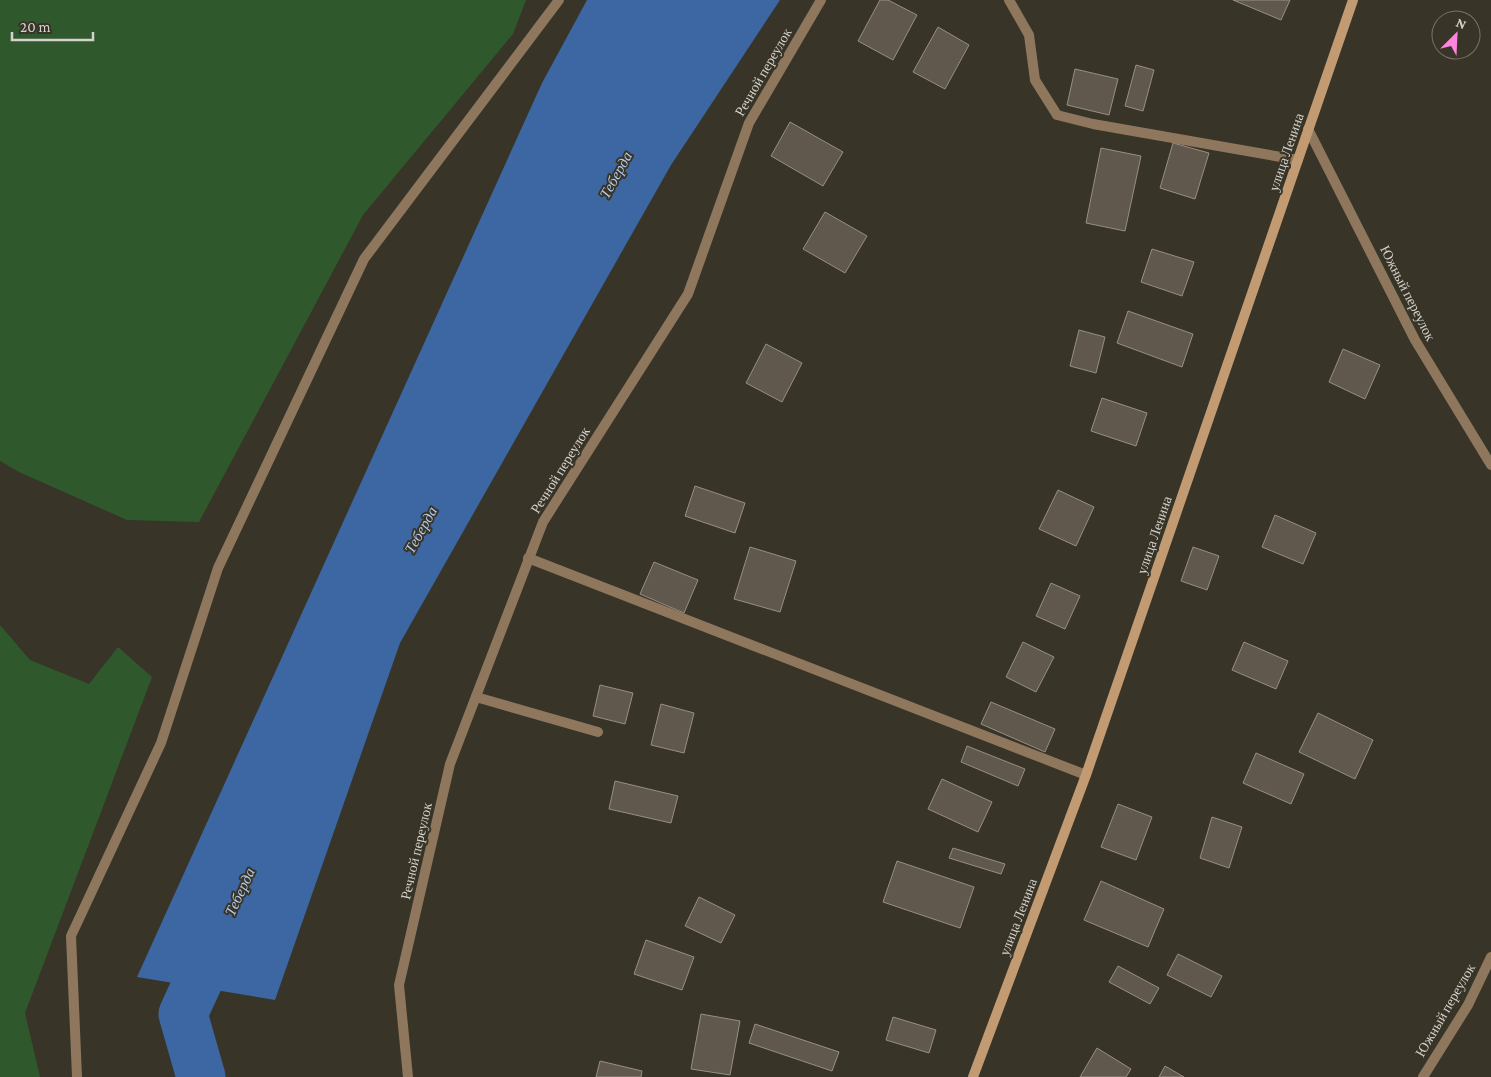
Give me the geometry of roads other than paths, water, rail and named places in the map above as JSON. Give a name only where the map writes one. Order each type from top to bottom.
[{"type":"main road","name":"улица Ленина","points":[[973,1077],[1086,775],[1353,0]]},
{"type":"street","points":[[77,1077],[71,936],[161,743],[218,568],[364,260],[559,0]]},
{"type":"street","name":"Речной переулок","points":[[408,1077],[399,985],[450,764],[528,558],[542,522],[688,294],[749,123],[821,0]]},
{"type":"street","points":[[1009,0],[1029,35],[1035,80],[1056,115],[1093,124],[1298,160]]},
{"type":"street","name":"Южный переулок","points":[[1308,129],[1415,340],[1491,465]]},
{"type":"street","points":[[528,558],[1086,775]]},
{"type":"street","points":[[476,697],[598,732]]},
{"type":"street","name":"Южный переулок","points":[[1423,1077],[1468,1005],[1491,957]]},
{"type":"water","points":[[587,0],[780,0],[671,165],[400,643],[275,1000],[137,977],[542,83]]},
{"type":"waterway","name":"Теберда","points":[[201,1077],[183,1014],[223,927]]}]
